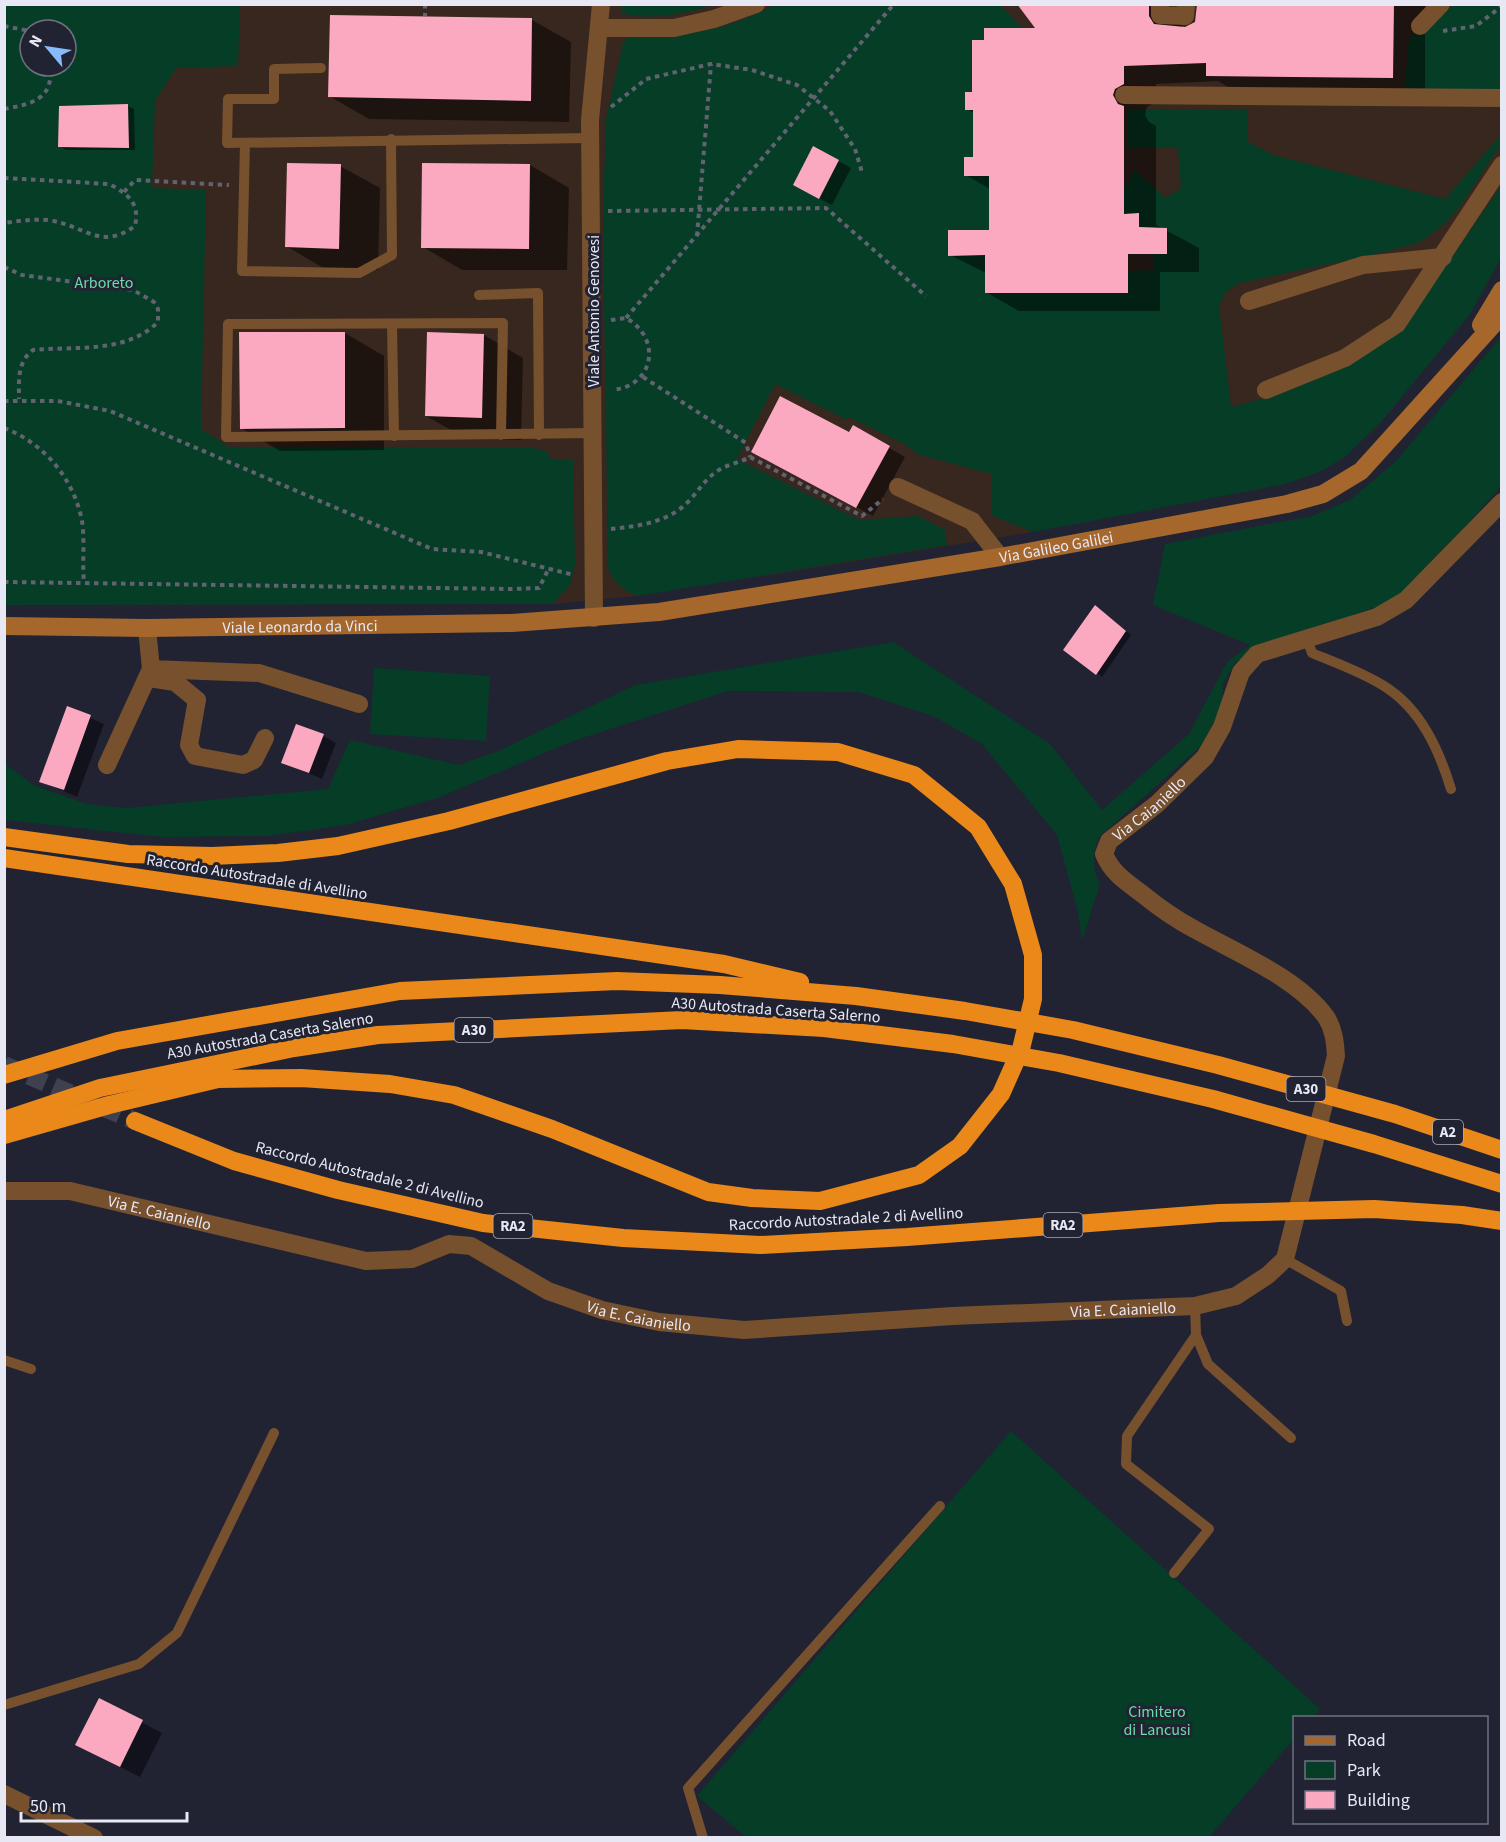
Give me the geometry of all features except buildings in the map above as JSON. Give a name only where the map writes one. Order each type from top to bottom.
[{"type":"highway","points":[[4,837],[128,854],[212,856],[278,853],[338,846],[449,821],[667,761],[738,749],[838,752],[914,775],[978,827],[1013,884],[1033,955],[1033,999],[1021,1049],[1001,1094],[960,1146],[919,1175],[820,1201],[752,1198],[708,1192],[552,1129],[464,1098],[390,1084],[301,1078],[218,1079],[109,1105],[4,1135]]},
{"type":"highway","name":"Raccordo Autostradale di Avellino","points":[[4,858],[724,964],[856,996]]},
{"type":"highway","name":"A30 Autostrada Caserta Salerno","points":[[4,1075],[117,1041],[400,991],[617,981],[720,984],[856,996],[965,1011],[1073,1030],[1218,1065],[1395,1114]]},
{"type":"highway","name":"A30 Autostrada Caserta Salerno","points":[[4,1120],[100,1088],[249,1056],[378,1035],[682,1020],[824,1028],[953,1044],[1059,1063],[1213,1099],[1374,1143],[1502,1184]]},
{"type":"highway","name":"A2","points":[[1395,1114],[1502,1150]]},
{"type":"highway","name":"Raccordo Autostradale 2 di Avellino","points":[[135,1121],[234,1161],[338,1190],[483,1222],[623,1239],[760,1245],[907,1237],[1218,1213],[1374,1209],[1462,1215],[1502,1221]]},
{"type":"street","name":"Viale Antonio Genovesi","points":[[594,618],[590,129],[601,4]]},
{"type":"street","points":[[599,28],[674,28],[714,19],[756,4]]},
{"type":"street","points":[[1160,4],[1160,15],[1185,16],[1186,4]]},
{"type":"street","points":[[1420,26],[1441,4]]},
{"type":"street","points":[[1124,95],[1502,98]]},
{"type":"street","points":[[1266,390],[1345,358],[1397,324],[1502,165]]},
{"type":"street","points":[[1249,301],[1363,265],[1443,257]]},
{"type":"street","name":"Via Galileo Galilei","points":[[1461,357],[1502,290]]},
{"type":"street","name":"Via Galileo Galilei","points":[[594,618],[659,612],[1000,557],[1244,513],[1323,494],[1361,471],[1461,357],[1502,315]]},
{"type":"street","points":[[898,487],[972,522],[1000,557]]},
{"type":"street","name":"Via Caianiello","points":[[1285,1259],[1336,1056],[1335,1036],[1326,1017],[1300,993],[1261,965],[1191,927],[1147,898],[1110,870],[1104,854],[1109,841],[1157,804],[1205,757],[1222,727],[1241,672],[1257,654],[1377,617],[1406,600],[1502,502]]},
{"type":"street","name":"Viale Leonardo da Vinci","points":[[4,626],[147,628],[512,623],[594,618]]},
{"type":"street","points":[[107,765],[149,673],[147,628]]},
{"type":"street","points":[[149,673],[259,673],[359,704]]},
{"type":"street","points":[[149,673],[176,682],[198,700],[189,745],[195,756],[243,765],[255,760],[265,738]]},
{"type":"street","name":"Via E. Caianiello","points":[[4,1191],[70,1191],[366,1261],[412,1259],[449,1244],[471,1246],[548,1291],[602,1310],[659,1322],[744,1330],[953,1316],[1195,1306],[1236,1296],[1268,1275],[1285,1259]]},
{"type":"street","points":[[4,1794],[94,1838]]},
{"type":"lane","points":[[321,68],[274,69],[274,99],[228,99],[227,143],[391,139],[590,129]]},
{"type":"lane","points":[[245,143],[242,271],[359,273],[392,255],[391,139]]},
{"type":"lane","points":[[479,295],[538,293],[539,435]]},
{"type":"lane","points":[[501,435],[503,323],[228,324],[226,436],[539,435],[594,433]]},
{"type":"lane","points":[[392,324],[394,436]]},
{"type":"lane","points":[[1307,639],[1312,653],[1384,686],[1408,705],[1440,752],[1451,789]]},
{"type":"lane","points":[[1285,1259],[1341,1291],[1347,1321]]},
{"type":"lane","points":[[1195,1306],[1196,1335],[1208,1364],[1291,1438]]},
{"type":"lane","points":[[1174,1573],[1209,1529],[1126,1464],[1127,1436],[1196,1335]]},
{"type":"lane","points":[[4,1360],[31,1369]]},
{"type":"lane","points":[[4,1706],[139,1664],[177,1633],[274,1433]]},
{"type":"lane","points":[[704,1838],[688,1788],[940,1506]]},
{"type":"path","points":[[425,4],[425,16]]},
{"type":"path","points":[[626,318],[721,210],[894,4]]},
{"type":"path","points":[[1420,26],[1425,33],[1476,26],[1502,6]]},
{"type":"path","points":[[696,236],[711,64]]},
{"type":"path","points":[[590,129],[646,79],[711,64],[752,70],[796,85],[815,98],[843,126],[855,149],[862,172]]},
{"type":"path","points":[[4,109],[33,104],[45,94],[50,78]]},
{"type":"path","points":[[4,178],[52,183],[92,181],[109,184],[124,192],[135,203],[138,215],[135,226],[107,239],[47,220],[4,223]]},
{"type":"path","points":[[124,192],[135,180],[244,185]]},
{"type":"path","points":[[592,211],[825,208],[926,296]]},
{"type":"path","points":[[4,267],[22,275],[133,290],[154,302],[158,309],[158,322],[149,331],[133,340],[108,346],[33,351],[24,357],[19,374],[19,399]]},
{"type":"path","points":[[593,321],[626,318],[639,328],[646,340],[648,363],[643,377],[625,388],[593,391]]},
{"type":"path","points":[[643,377],[746,442],[750,457],[862,516],[898,487]]},
{"type":"path","points":[[4,401],[19,399],[58,401],[110,411],[432,549],[481,552],[548,570],[592,578]]},
{"type":"path","points":[[4,428],[22,434],[51,459],[72,490],[82,522],[84,582]]},
{"type":"path","points":[[594,531],[648,525],[687,503],[702,483],[718,470],[750,457]]},
{"type":"path","points":[[4,582],[512,589],[539,588],[548,570]]},
{"type":"shaded area","points":[[4,5],[1501,5],[1501,258],[1470,314],[1381,422],[1346,456],[1321,471],[1285,484],[1033,532],[638,596],[553,604],[5,605]]},
{"type":"green space","points":[[622,4],[712,5],[679,14],[644,16],[622,13]]},
{"type":"green space","name":"Arboreto","points":[[4,5],[240,5],[238,66],[176,68],[155,101],[152,188],[206,190],[201,429],[229,447],[528,447],[546,451],[552,459],[573,459],[575,565],[570,585],[553,604],[5,605]]},
{"type":"green space","points":[[774,5],[1000,5],[1023,28],[984,28],[984,40],[972,40],[974,157],[964,157],[964,175],[1017,176],[1017,198],[989,198],[989,230],[948,255],[985,255],[985,293],[1128,293],[1127,271],[1153,270],[1153,254],[1166,254],[1166,228],[1139,227],[1138,213],[1103,214],[1103,186],[1127,186],[1134,170],[1166,198],[1181,188],[1178,148],[1128,147],[1127,110],[1248,109],[1248,142],[1273,155],[1445,199],[1501,135],[1501,144],[1459,208],[1442,226],[1420,242],[1381,253],[1239,283],[1226,292],[1219,305],[1231,407],[1280,394],[1410,318],[1501,186],[1501,258],[1470,314],[1381,422],[1346,456],[1321,471],[1285,484],[1033,532],[991,515],[991,474],[917,454],[906,445],[849,417],[847,420],[775,384],[737,459],[859,520],[918,516],[945,530],[947,545],[638,596],[620,586],[608,568],[603,221],[606,119],[623,43],[627,38],[684,34],[721,27]]},
{"type":"green space","points":[[1453,5],[1501,5],[1501,90],[1406,90],[1409,38],[1428,29]]},
{"type":"green space","points":[[1501,337],[1501,486],[1414,585],[1380,606],[1255,647],[1235,663],[1223,683],[1222,707],[1201,746],[1099,837],[1094,861],[1095,872],[1100,884],[1082,941],[1078,912],[1057,835],[982,744],[933,716],[858,692],[728,691],[570,742],[440,797],[346,825],[267,836],[162,837],[5,820],[5,764],[35,786],[87,804],[126,808],[328,789],[350,740],[459,765],[501,750],[635,685],[893,642],[1050,744],[1102,810],[1189,734],[1227,662],[1250,645],[1153,605],[1165,544],[1312,516],[1350,500],[1395,462]]},
{"type":"green space","points":[[374,668],[490,676],[486,741],[370,734]]},
{"type":"green space","name":"Cimitero di Lancusi","points":[[1011,1431],[1320,1709],[1314,1716],[1293,1716],[1293,1740],[1209,1837],[746,1837],[697,1796]]},
{"type":"tunnel","points":[[4,1065],[135,1121]]}]
